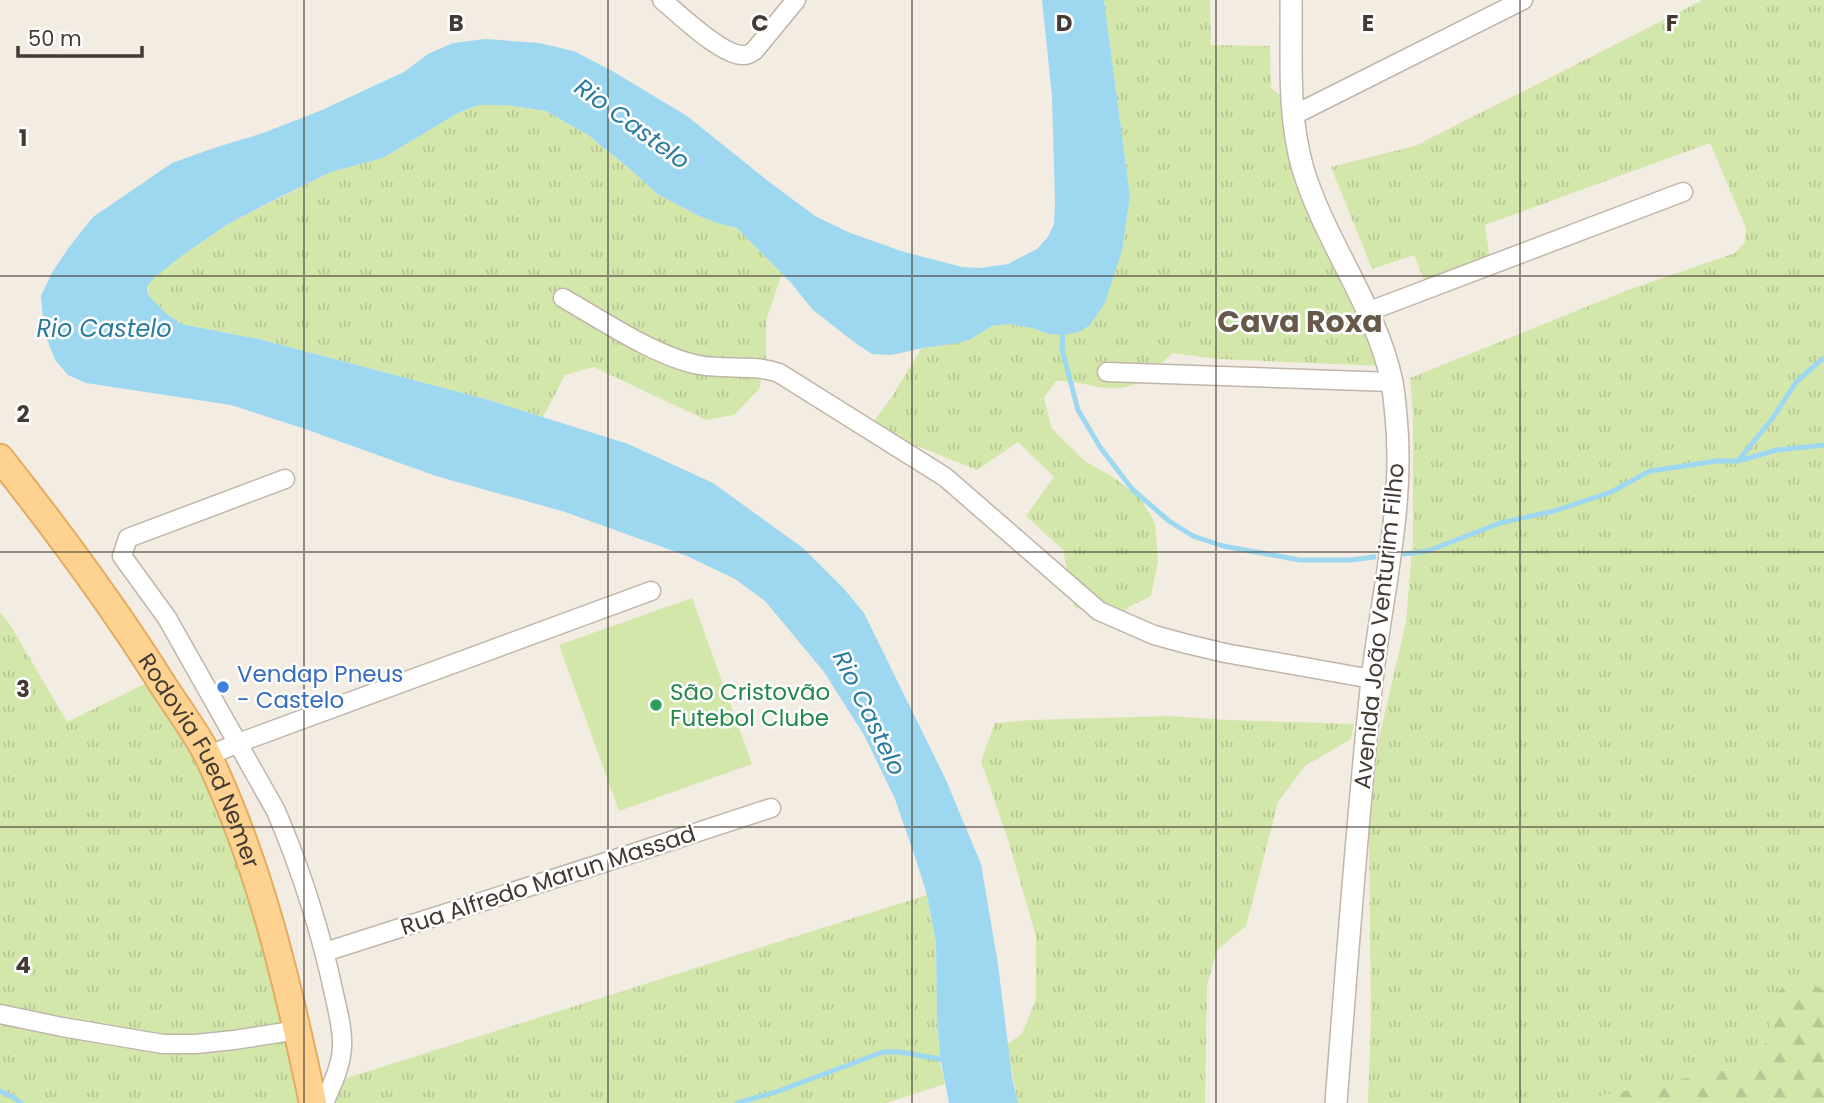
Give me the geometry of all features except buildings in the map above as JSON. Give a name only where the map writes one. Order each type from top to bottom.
[{"type":"main road","name":"Rodovia Fued Nemer","points":[[0,458],[54,527],[136,643],[208,756],[262,892],[298,1030],[313,1103]]},
{"type":"street","points":[[662,0],[719,47],[744,55],[754,51],[796,0]]},
{"type":"street","name":"Avenida João Venturim Filho","points":[[1291,0],[1292,116],[1298,149],[1312,195],[1367,312],[1383,353],[1392,383],[1396,419],[1396,495],[1373,679],[1336,1103]]},
{"type":"street","points":[[1292,116],[1523,0]]},
{"type":"street","points":[[1367,312],[1683,192]]},
{"type":"street","points":[[563,298],[639,341],[681,360],[710,366],[766,369],[779,373],[945,477],[1099,611],[1154,635],[1187,644],[1373,679]]},
{"type":"street","points":[[1107,372],[1392,383]]},
{"type":"street","points":[[285,479],[128,538],[122,556],[167,618],[287,835],[325,953],[341,1026],[339,1068],[324,1103]]},
{"type":"street","points":[[208,756],[651,592]]},
{"type":"street","name":"Rua Alfredo Marun Massad","points":[[325,953],[771,808]]},
{"type":"street","points":[[0,1014],[163,1044],[196,1044],[298,1030]]},
{"type":"green space","points":[[1104,0],[1210,0],[1211,45],[1270,46],[1271,88],[1291,103],[1381,366],[1219,359],[1172,353],[1143,380],[1127,387],[1106,388],[1056,381],[1044,398],[1052,429],[1086,462],[1113,477],[1141,499],[1155,523],[1158,561],[1151,596],[1129,607],[1117,621],[1074,607],[1063,550],[1026,516],[1054,477],[1018,442],[977,470],[902,440],[874,421],[921,349],[969,340],[992,326],[1009,324],[1048,334],[1122,251],[1130,196]]},
{"type":"green space","points":[[1703,0],[1824,0],[1824,990],[1794,978],[1770,1000],[1769,1038],[1749,1065],[1567,1103],[1368,1103],[1371,1019],[1369,839],[1378,743],[1406,622],[1413,538],[1413,416],[1410,378],[1628,290],[1735,253],[1745,242],[1746,228],[1710,143],[1485,225],[1491,268],[1429,292],[1414,255],[1372,269],[1331,167],[1415,146]]},
{"type":"green space","points":[[478,105],[506,105],[546,111],[588,135],[657,194],[699,216],[737,228],[782,273],[766,321],[766,358],[759,389],[734,415],[706,420],[594,367],[565,375],[543,417],[259,339],[181,324],[149,296],[148,285],[155,277],[228,224],[331,172],[383,158],[458,113]]},
{"type":"green space","name":"São Cristovão Futebol Clube","points":[[692,598],[752,764],[619,811],[559,645]]},
{"type":"green space","points":[[0,612],[11,626],[67,722],[157,678],[228,805],[307,1103],[0,1103]]},
{"type":"green space","points":[[1169,716],[1354,724],[1351,739],[1305,766],[1278,802],[1246,926],[1217,950],[1207,985],[1205,1103],[1018,1103],[1007,1044],[1022,1034],[1036,999],[1036,936],[981,761],[995,723]]},
{"type":"green space","points":[[927,895],[936,943],[937,1018],[940,1061],[945,1084],[886,1103],[332,1103],[328,1084]]},
{"type":"green space","points":[[1794,977],[1824,990],[1824,1103],[1567,1103],[1749,1065],[1769,1038],[1769,1000]]},
{"type":"water","name":"Rio Castelo","points":[[1042,0],[1104,0],[1130,196],[1122,251],[1105,303],[1090,325],[1079,332],[1048,334],[1009,324],[992,326],[969,340],[958,343],[891,355],[872,354],[813,310],[791,283],[737,228],[699,216],[657,194],[588,135],[546,111],[506,105],[478,105],[458,113],[383,158],[331,172],[278,198],[228,224],[183,255],[155,277],[147,290],[149,296],[166,313],[181,324],[259,339],[489,400],[628,444],[713,483],[803,548],[845,590],[864,613],[945,778],[981,864],[1018,1103],[949,1103],[940,1056],[936,943],[927,895],[895,799],[864,735],[824,672],[765,601],[735,579],[687,556],[565,512],[436,476],[231,405],[86,383],[68,375],[55,360],[44,331],[41,296],[53,271],[93,217],[172,163],[322,110],[404,72],[428,54],[453,43],[485,39],[539,43],[574,51],[614,72],[687,116],[815,216],[848,232],[901,251],[962,267],[980,268],[1008,264],[1037,249],[1048,237],[1054,224],[1052,96]]},
{"type":"waterway","points":[[1060,328],[1063,335],[1062,349],[1078,410],[1100,447],[1132,489],[1169,521],[1193,536],[1223,546],[1300,560],[1374,557]]},
{"type":"waterway","points":[[1738,461],[1772,419],[1797,381],[1824,358]]},
{"type":"waterway","points":[[1404,554],[1428,551],[1500,523],[1554,511],[1611,492],[1650,471],[1717,461],[1738,461],[1777,450],[1824,445]]},
{"type":"waterway","points":[[737,1103],[776,1092],[883,1052],[900,1052],[945,1060]]},
{"type":"waterway","points":[[0,1091],[21,1103]]},
{"type":"place","name":"Vendap Pneus - Castelo","points":[[223,687]]},
{"type":"place","name":"São Cristovão Futebol Clube","points":[[656,705]]},
{"type":"district","name":"Cava Roxa","points":[[1300,322]]}]
